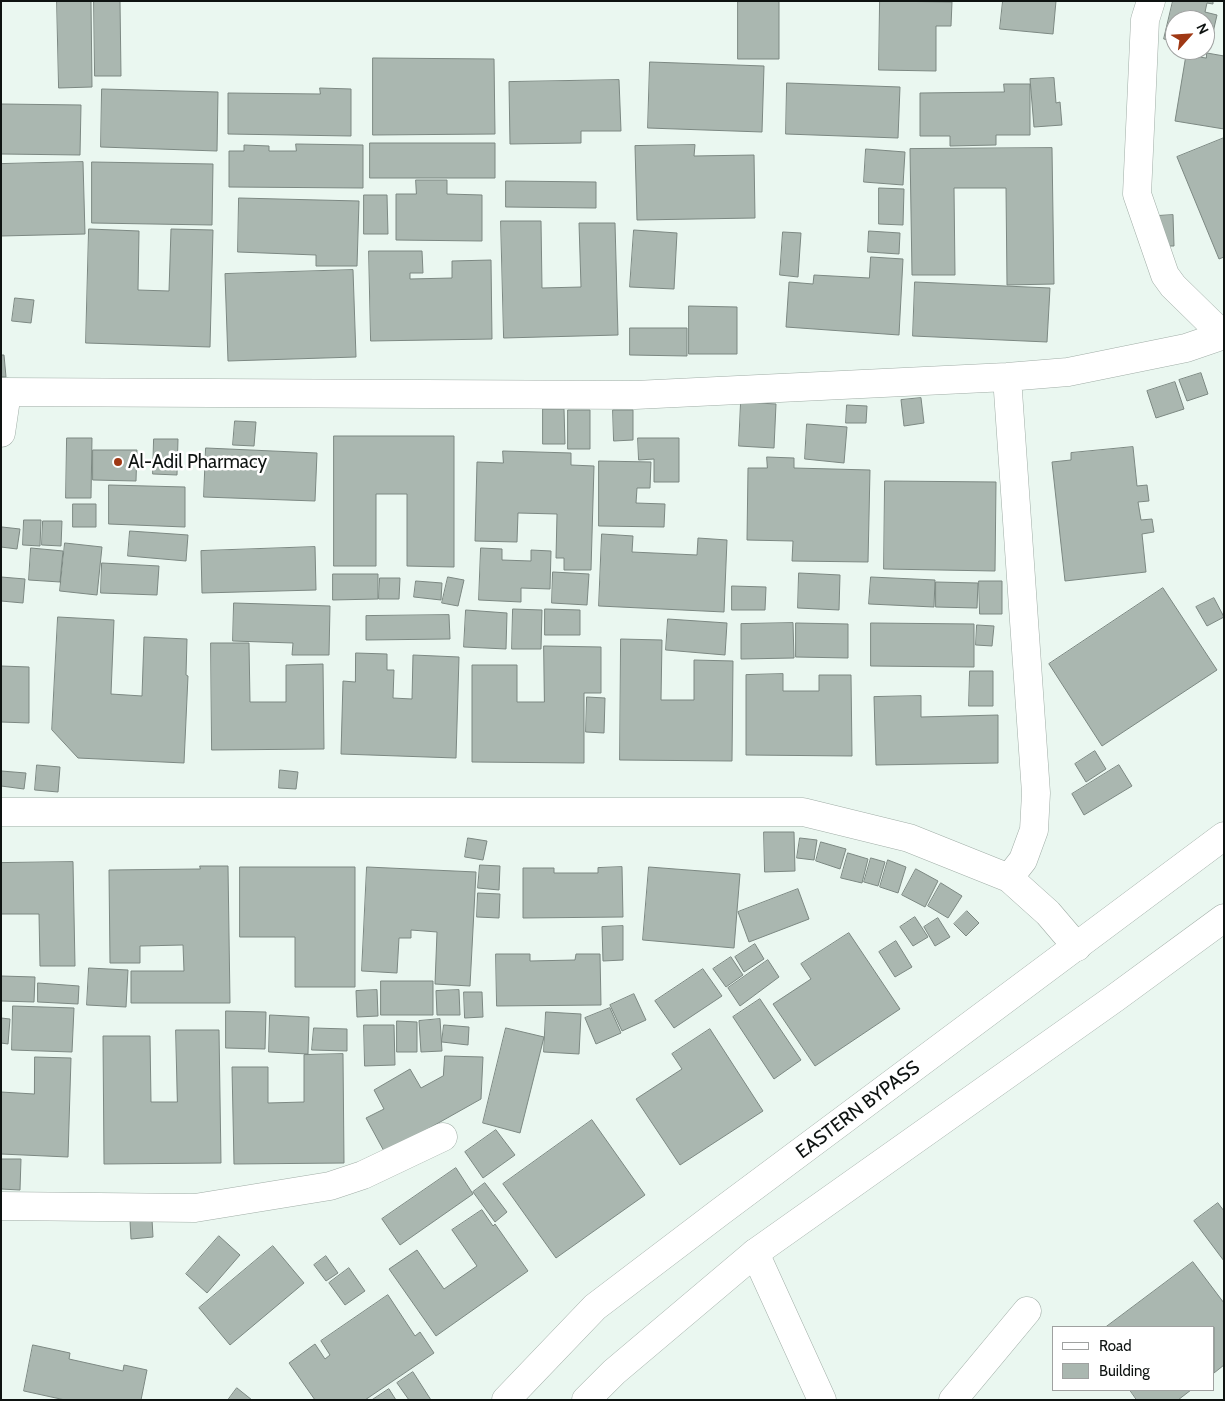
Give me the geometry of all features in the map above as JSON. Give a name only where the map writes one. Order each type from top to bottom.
[{"type":"main road","points":[[1,433],[4,392],[635,395],[1068,372],[1186,348],[1223,335],[1173,286],[1165,275],[1137,194],[1145,20],[1151,1]]},
{"type":"main road","points":[[1007,376],[1036,793],[1034,830],[1023,860],[1009,878]]},
{"type":"main road","points":[[1,812],[803,812],[909,838],[1009,878],[1048,913],[1077,948]]},
{"type":"main road","name":"EASTERN BYPASS","points":[[506,1400],[595,1307],[720,1212],[1077,948],[1224,836]]},
{"type":"main road","points":[[586,1400],[614,1372],[755,1253],[1115,998],[1224,918]]},
{"type":"main road","points":[[1,1206],[195,1208],[330,1186],[363,1175],[443,1137]]},
{"type":"main road","points":[[755,1253],[822,1400]]},
{"type":"main road","points":[[953,1400],[1027,1311]]},
{"type":"building","points":[[57,1],[91,1],[92,87],[59,88]]},
{"type":"building","points":[[94,1],[120,1],[121,76],[95,76]]},
{"type":"building","points":[[738,1],[779,1],[779,59],[738,59]]},
{"type":"building","points":[[880,1],[952,2],[951,26],[936,26],[936,71],[879,70]]},
{"type":"building","points":[[1003,1],[1056,1],[1053,34],[1000,29]]},
{"type":"building","points":[[1173,1],[1213,1],[1213,4],[1207,3],[1205,10],[1171,10]]},
{"type":"building","points":[[1215,54],[1224,56],[1224,129],[1175,121],[1185,60],[1215,60]]},
{"type":"building","points":[[373,58],[494,59],[495,134],[373,135]]},
{"type":"building","points":[[650,62],[764,66],[762,132],[648,128]]},
{"type":"building","points":[[1054,78],[1056,103],[1060,102],[1062,125],[1034,127],[1030,79]]},
{"type":"building","points":[[619,80],[621,131],[581,131],[581,143],[510,144],[509,82]]},
{"type":"building","points":[[787,83],[900,87],[898,138],[786,134]]},
{"type":"building","points":[[1004,84],[1030,84],[1030,135],[996,135],[996,145],[950,146],[950,136],[920,136],[920,93],[1004,92]]},
{"type":"building","points":[[320,88],[351,89],[351,136],[228,134],[228,93],[320,94]]},
{"type":"building","points":[[102,89],[218,92],[217,151],[101,147]]},
{"type":"building","points":[[1,104],[81,105],[80,155],[1,154]]},
{"type":"building","points":[[1224,138],[1224,257],[1219,259],[1177,157]]},
{"type":"building","points":[[370,143],[495,143],[495,178],[370,178]]},
{"type":"building","points":[[296,144],[363,145],[363,188],[229,187],[229,151],[244,151],[244,145],[269,146],[269,151],[296,151]]},
{"type":"building","points":[[695,145],[694,156],[754,155],[755,218],[637,220],[635,146]]},
{"type":"building","points":[[1052,148],[1054,284],[1007,285],[1006,188],[954,188],[955,275],[912,275],[910,149]]},
{"type":"building","points":[[866,149],[905,152],[903,185],[864,182]]},
{"type":"building","points":[[83,162],[85,234],[1,236],[1,164]]},
{"type":"building","points":[[92,162],[213,164],[212,225],[92,223]]},
{"type":"building","points":[[416,180],[447,180],[447,194],[482,195],[482,241],[396,240],[396,194],[416,194]]},
{"type":"building","points":[[506,181],[596,182],[596,208],[506,207]]},
{"type":"building","points":[[879,188],[904,189],[903,225],[879,224]]},
{"type":"building","points":[[364,195],[387,195],[388,234],[364,234]]},
{"type":"building","points":[[239,198],[359,201],[357,266],[316,266],[316,255],[238,252]]},
{"type":"building","points":[[1173,215],[1174,246],[1158,246],[1157,216]]},
{"type":"building","points":[[501,221],[541,221],[542,288],[581,287],[579,223],[615,223],[618,335],[504,338]]},
{"type":"building","points":[[89,229],[139,231],[138,290],[169,291],[171,229],[213,230],[210,347],[86,343]]},
{"type":"building","points":[[634,230],[677,233],[674,289],[630,287]]},
{"type":"building","points":[[869,231],[900,233],[899,254],[868,252]]},
{"type":"building","points":[[783,232],[801,233],[798,277],[780,275]]},
{"type":"building","points":[[369,251],[422,251],[423,273],[410,273],[410,279],[452,278],[452,261],[491,260],[492,339],[371,341]]},
{"type":"building","points":[[871,257],[903,259],[899,335],[786,327],[789,282],[813,284],[814,275],[869,278]]},
{"type":"building","points":[[353,270],[356,357],[228,361],[225,274]]},
{"type":"building","points":[[915,282],[1050,288],[1047,342],[913,336]]},
{"type":"building","points":[[15,298],[34,300],[31,323],[12,321]]},
{"type":"building","points":[[689,306],[737,307],[737,354],[689,354]]},
{"type":"building","points":[[630,328],[687,328],[687,356],[630,355]]},
{"type":"building","points":[[1,355],[4,355],[6,377],[1,377]]},
{"type":"building","points":[[1201,373],[1208,394],[1187,401],[1179,380]]},
{"type":"building","points":[[1175,382],[1184,409],[1156,418],[1147,391]]},
{"type":"building","points":[[921,398],[924,423],[904,426],[901,400]]},
{"type":"building","points":[[741,402],[776,404],[774,448],[739,446]]},
{"type":"building","points":[[847,405],[867,406],[866,423],[846,423]]},
{"type":"building","points":[[543,409],[564,409],[565,444],[543,444]]},
{"type":"building","points":[[568,410],[590,410],[590,449],[568,449]]},
{"type":"building","points":[[613,410],[633,410],[633,440],[614,441]]},
{"type":"building","points":[[235,421],[256,422],[254,446],[233,445]]},
{"type":"building","points":[[807,424],[847,427],[844,463],[805,459]]},
{"type":"building","points":[[334,436],[454,436],[454,567],[407,566],[407,494],[376,494],[376,566],[334,566]]},
{"type":"building","points":[[67,438],[92,438],[91,498],[66,498]]},
{"type":"building","points":[[638,438],[679,438],[679,482],[654,482],[654,459],[639,460]]},
{"type":"building","points":[[154,439],[178,439],[177,475],[153,474]]},
{"type":"building","points":[[1133,447],[1137,486],[1147,485],[1149,501],[1138,502],[1141,520],[1152,519],[1154,532],[1142,534],[1146,572],[1065,581],[1052,462],[1071,460],[1071,453]]},
{"type":"building","points":[[206,448],[317,453],[315,501],[204,497]]},
{"type":"building","points":[[93,450],[137,450],[136,481],[93,480]]},
{"type":"building","points":[[503,451],[571,453],[571,465],[594,466],[591,570],[564,570],[564,558],[556,558],[557,514],[518,513],[517,542],[475,541],[477,462],[503,463]]},
{"type":"building","points":[[767,457],[794,458],[794,468],[870,470],[868,562],[792,561],[793,541],[747,540],[748,468],[767,468]]},
{"type":"building","points":[[599,461],[651,462],[650,488],[637,488],[636,503],[665,504],[664,527],[599,526]]},
{"type":"building","points":[[885,481],[996,482],[995,571],[884,569]]},
{"type":"building","points":[[109,485],[185,487],[185,527],[109,524]]},
{"type":"building","points":[[73,504],[96,504],[96,527],[73,527]]},
{"type":"building","points":[[24,520],[41,520],[40,546],[23,545]]},
{"type":"building","points":[[43,521],[62,521],[61,546],[42,545]]},
{"type":"building","points":[[2,527],[20,529],[17,549],[1,547]]},
{"type":"building","points":[[130,531],[188,535],[186,561],[128,556]]},
{"type":"building","points":[[602,534],[633,536],[632,552],[697,555],[698,538],[727,540],[724,612],[599,606]]},
{"type":"building","points":[[65,543],[102,547],[97,595],[60,591]]},
{"type":"building","points":[[315,547],[316,590],[202,593],[201,551]]},
{"type":"building","points":[[31,548],[63,551],[60,582],[29,580]]},
{"type":"building","points":[[481,548],[502,549],[502,560],[531,561],[531,550],[551,551],[550,589],[521,588],[521,602],[479,600]]},
{"type":"building","points":[[102,563],[159,566],[157,595],[101,593]]},
{"type":"building","points":[[553,572],[589,574],[587,605],[552,603]]},
{"type":"building","points":[[799,573],[840,575],[839,610],[798,608]]},
{"type":"building","points":[[333,574],[378,574],[378,599],[333,600]]},
{"type":"building","points":[[1,577],[25,579],[23,603],[1,601]]},
{"type":"building","points":[[448,577],[464,580],[458,606],[442,603]]},
{"type":"building","points":[[871,577],[935,580],[934,607],[869,604]]},
{"type":"building","points":[[380,578],[400,578],[399,599],[379,599]]},
{"type":"building","points":[[416,581],[442,583],[441,600],[414,597]]},
{"type":"building","points":[[979,581],[1002,581],[1002,614],[980,614]]},
{"type":"building","points":[[936,582],[978,583],[977,608],[936,607]]},
{"type":"building","points":[[732,586],[766,587],[765,610],[732,610]]},
{"type":"building","points":[[1163,588],[1217,670],[1102,746],[1049,664]]},
{"type":"building","points":[[1214,598],[1224,617],[1207,626],[1196,607]]},
{"type":"building","points":[[234,603],[330,606],[329,655],[292,655],[293,643],[233,641]]},
{"type":"building","points":[[513,609],[542,610],[541,649],[512,649]]},
{"type":"building","points":[[545,609],[580,610],[580,635],[545,635]]},
{"type":"building","points":[[466,610],[507,613],[506,649],[464,647]]},
{"type":"building","points":[[449,615],[450,639],[366,640],[366,616]]},
{"type":"building","points":[[58,617],[114,620],[111,694],[142,696],[144,637],[187,639],[186,675],[188,676],[184,763],[78,758],[52,730]]},
{"type":"building","points":[[668,619],[727,623],[725,655],[666,650]]},
{"type":"building","points":[[793,623],[794,658],[741,659],[741,624]]},
{"type":"building","points":[[796,623],[848,624],[848,658],[796,657]]},
{"type":"building","points":[[871,623],[974,624],[974,667],[871,666]]},
{"type":"building","points":[[977,625],[994,626],[992,646],[976,645]]},
{"type":"building","points":[[621,639],[662,640],[661,700],[694,700],[694,660],[733,661],[732,761],[620,760]]},
{"type":"building","points":[[211,643],[249,643],[250,702],[286,702],[286,665],[323,664],[324,749],[212,750]]},
{"type":"building","points":[[544,646],[601,647],[601,693],[584,693],[584,763],[472,762],[472,665],[517,665],[517,702],[544,702]]},
{"type":"building","points":[[356,653],[387,654],[387,670],[394,670],[393,698],[412,699],[413,655],[459,657],[456,758],[341,754],[343,681],[355,682]]},
{"type":"building","points":[[1,666],[29,667],[29,723],[1,722]]},
{"type":"building","points":[[970,671],[993,671],[993,706],[969,706]]},
{"type":"building","points":[[783,674],[783,691],[819,691],[819,675],[851,675],[852,756],[746,755],[746,675]]},
{"type":"building","points":[[921,696],[921,717],[998,715],[998,763],[876,765],[874,697]]},
{"type":"building","points":[[587,697],[605,698],[604,733],[586,732]]},
{"type":"building","points":[[1095,751],[1106,769],[1086,782],[1075,764]]},
{"type":"building","points":[[37,765],[60,767],[58,792],[35,790]]},
{"type":"building","points":[[1119,765],[1132,786],[1084,815],[1072,794]]},
{"type":"building","points":[[280,770],[298,772],[296,789],[279,788]]},
{"type":"building","points":[[1,771],[26,773],[24,789],[1,786]]},
{"type":"building","points":[[764,832],[794,832],[795,871],[765,872]]},
{"type":"building","points":[[468,838],[487,841],[483,860],[465,857]]},
{"type":"building","points":[[800,838],[817,840],[814,860],[797,858]]},
{"type":"building","points":[[821,842],[846,849],[840,869],[816,861]]},
{"type":"building","points":[[848,853],[868,859],[862,883],[841,878]]},
{"type":"building","points":[[871,858],[885,862],[878,886],[864,882]]},
{"type":"building","points":[[888,860],[906,867],[898,893],[880,887]]},
{"type":"building","points":[[73,862],[75,966],[40,966],[39,914],[1,914],[1,863]]},
{"type":"building","points":[[480,865],[500,866],[499,890],[478,888]]},
{"type":"building","points":[[200,866],[228,866],[230,1003],[131,1003],[131,971],[184,971],[183,945],[140,946],[140,963],[110,963],[109,870],[200,869]]},
{"type":"building","points":[[240,867],[355,867],[355,987],[295,987],[295,937],[240,937]]},
{"type":"building","points":[[367,867],[476,872],[470,986],[435,984],[437,932],[411,930],[411,938],[399,938],[397,973],[362,971]]},
{"type":"building","points":[[622,867],[623,917],[523,918],[523,868],[554,868],[554,873],[598,873],[598,868]]},
{"type":"building","points":[[649,867],[740,874],[734,948],[643,940]]},
{"type":"building","points":[[916,869],[938,881],[925,907],[902,895]]},
{"type":"building","points":[[941,883],[962,896],[948,918],[928,906]]},
{"type":"building","points":[[798,889],[809,919],[749,942],[738,912]]},
{"type":"building","points":[[478,893],[500,894],[499,918],[477,917]]},
{"type":"building","points":[[967,911],[979,923],[966,936],[954,924]]},
{"type":"building","points":[[915,917],[928,937],[913,946],[900,927]]},
{"type":"building","points":[[938,918],[950,937],[935,946],[924,927]]},
{"type":"building","points":[[623,926],[623,960],[603,961],[602,927]]},
{"type":"building","points":[[849,933],[900,1009],[815,1066],[773,1004],[811,979],[801,964]]},
{"type":"building","points":[[896,941],[912,967],[895,977],[879,952]]},
{"type":"building","points":[[755,944],[764,959],[744,972],[735,957]]},
{"type":"building","points":[[496,954],[530,954],[530,961],[575,960],[576,954],[600,954],[601,1005],[497,1006]]},
{"type":"building","points":[[731,957],[743,975],[726,987],[713,969]]},
{"type":"building","points":[[768,960],[779,977],[740,1006],[728,988]]},
{"type":"building","points":[[89,968],[128,970],[126,1007],[87,1005]]},
{"type":"building","points":[[703,969],[722,996],[674,1028],[655,1001]]},
{"type":"building","points":[[1,976],[35,977],[34,1002],[1,1001]]},
{"type":"building","points":[[381,981],[433,981],[433,1015],[381,1015]]},
{"type":"building","points":[[38,983],[79,986],[78,1004],[38,1002]]},
{"type":"building","points":[[377,990],[378,1016],[357,1017],[356,991]]},
{"type":"building","points":[[459,990],[460,1015],[437,1015],[436,991]]},
{"type":"building","points":[[464,992],[482,992],[483,1017],[465,1018]]},
{"type":"building","points":[[634,994],[646,1020],[622,1031],[610,1005]]},
{"type":"building","points":[[760,999],[801,1060],[774,1079],[733,1017]]},
{"type":"building","points":[[13,1006],[74,1008],[72,1052],[12,1050]]},
{"type":"building","points":[[610,1008],[621,1033],[596,1044],[585,1018]]},
{"type":"building","points":[[226,1011],[266,1012],[265,1049],[226,1048]]},
{"type":"building","points":[[546,1012],[581,1014],[579,1054],[544,1052]]},
{"type":"building","points":[[270,1015],[309,1017],[308,1054],[269,1052]]},
{"type":"building","points":[[1,1018],[10,1019],[8,1044],[1,1043]]},
{"type":"building","points":[[440,1019],[442,1051],[421,1052],[419,1021]]},
{"type":"building","points":[[397,1021],[417,1022],[417,1052],[397,1052]]},
{"type":"building","points":[[364,1025],[394,1025],[395,1065],[365,1066]]},
{"type":"building","points":[[444,1025],[469,1027],[468,1045],[442,1042]]},
{"type":"building","points":[[314,1028],[347,1029],[347,1051],[312,1050]]},
{"type":"building","points":[[506,1028],[544,1037],[520,1133],[483,1123]]},
{"type":"building","points":[[710,1029],[763,1111],[680,1165],[636,1099],[682,1069],[672,1054]]},
{"type":"building","points":[[176,1030],[219,1030],[221,1163],[104,1164],[103,1036],[150,1036],[151,1102],[177,1102]]},
{"type":"building","points":[[343,1054],[344,1163],[234,1164],[232,1067],[268,1067],[268,1103],[304,1102],[304,1055]]},
{"type":"building","points":[[445,1056],[483,1057],[481,1099],[385,1153],[366,1118],[384,1109],[374,1090],[410,1069],[421,1088],[443,1076]]},
{"type":"building","points":[[35,1057],[71,1058],[68,1157],[1,1154],[1,1092],[34,1094]]},
{"type":"building","points":[[592,1120],[645,1195],[556,1258],[503,1184]]},
{"type":"building","points":[[496,1130],[515,1155],[483,1178],[465,1152]]},
{"type":"building","points":[[1,1159],[21,1159],[20,1190],[1,1189]]},
{"type":"building","points":[[456,1168],[473,1194],[400,1245],[382,1219]]},
{"type":"building","points":[[485,1183],[507,1212],[495,1222],[473,1192]]},
{"type":"building","points":[[1218,1203],[1224,1211],[1224,1261],[1194,1221]]},
{"type":"building","points":[[482,1210],[493,1226],[495,1224],[528,1271],[436,1336],[389,1269],[417,1250],[444,1289],[477,1266],[452,1230]]},
{"type":"building","points":[[152,1219],[153,1237],[131,1239],[130,1220]]},
{"type":"building","points":[[219,1236],[240,1255],[207,1293],[186,1274]]},
{"type":"building","points":[[273,1246],[304,1283],[230,1345],[199,1308]]},
{"type":"building","points":[[326,1256],[338,1273],[326,1281],[314,1265]]},
{"type":"building","points":[[1193,1262],[1224,1303],[1224,1365],[1215,1372],[1215,1326],[1107,1326]]},
{"type":"building","points":[[349,1268],[365,1291],[345,1305],[329,1283]]},
{"type":"building","points":[[388,1295],[415,1336],[420,1332],[434,1353],[365,1400],[315,1400],[289,1363],[315,1344],[325,1359],[330,1355],[321,1341]]},
{"type":"building","points":[[33,1345],[70,1353],[69,1359],[123,1371],[124,1365],[147,1370],[141,1400],[65,1400],[24,1391]]},
{"type":"building","points":[[413,1372],[431,1400],[409,1400],[397,1383]]},
{"type":"building","points":[[237,1388],[252,1400],[228,1400]]},
{"type":"building","points":[[389,1389],[396,1400],[372,1400]]},
{"type":"building","points":[[1131,1391],[1190,1391],[1178,1400],[1137,1400]]},
{"type":"place","name":"Al-Adil Pharmacy","points":[[118,462]]}]
